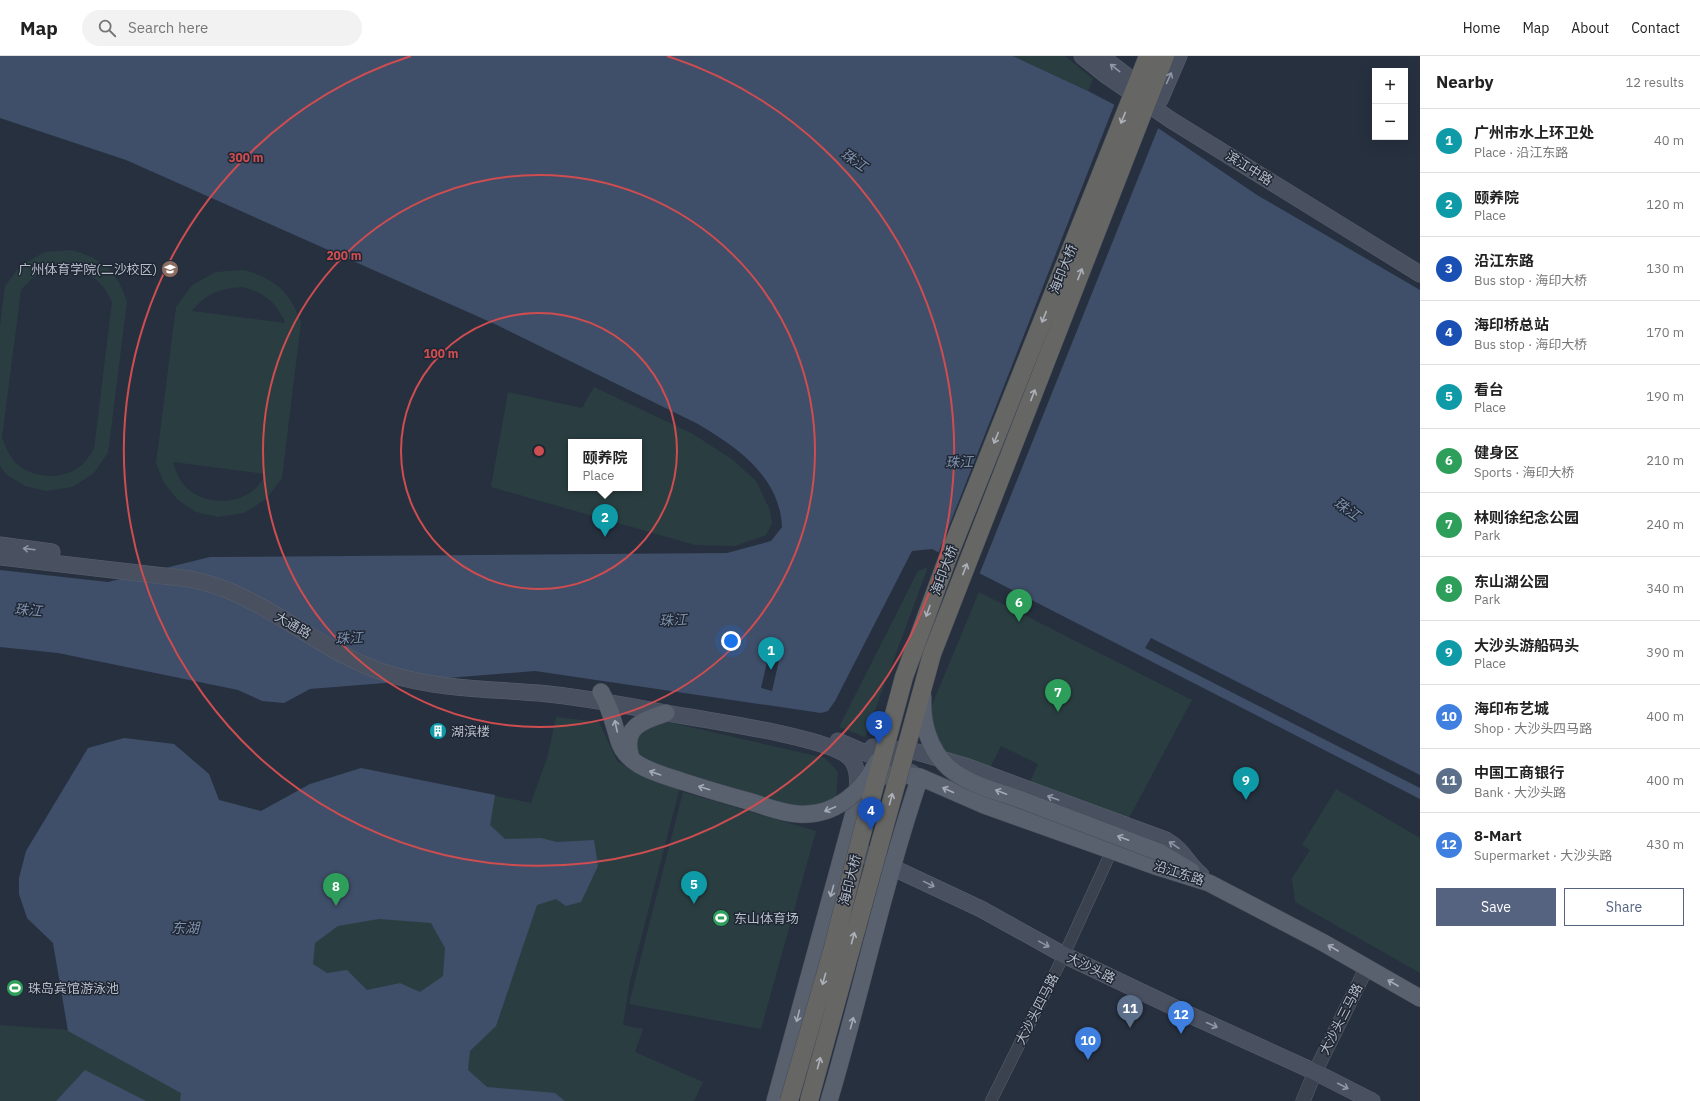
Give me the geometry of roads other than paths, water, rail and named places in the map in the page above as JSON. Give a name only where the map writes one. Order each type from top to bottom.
[{"type":"highway","name":"海印大桥","points":[[789,1101],[833,948],[904,677],[947,560],[1148,56]]},
{"type":"highway","name":"海印大桥","points":[[809,1101],[927,671],[1165,56]]},
{"type":"main road","name":"滨江中路","points":[[1082,56],[1139,99],[1171,120],[1419,268]]},
{"type":"main road","name":"滨江中路","points":[[1101,56],[1160,100],[1419,268]]},
{"type":"main road","points":[[1139,56],[1130,79],[1139,99],[1160,100],[1179,56]]},
{"type":"main road","name":"大通路","points":[[0,545],[190,579],[228,590],[254,602],[357,661],[387,674],[432,684],[541,688],[604,697]]},
{"type":"main road","name":"大通路","points":[[0,556],[122,566]]},
{"type":"main road","points":[[927,671],[923,701],[926,728],[936,752],[954,772],[985,786],[1159,852],[1210,883]]},
{"type":"main road","points":[[604,697],[613,715],[618,739],[624,752],[631,760],[647,770],[788,813],[812,814],[832,808],[859,791],[872,772],[887,738]]},
{"type":"main road","points":[[604,697],[666,713],[774,733],[838,749],[848,756],[854,764],[858,778],[850,826]]},
{"type":"main road","name":"沿江东路","points":[[604,697],[761,723],[834,740],[984,805],[1210,883],[1367,967],[1420,998]]},
{"type":"main road","points":[[631,760],[628,744],[630,734],[634,726],[645,720],[666,713]]},
{"type":"main road","points":[[834,740],[868,747],[917,752],[968,767],[1166,840],[1178,847],[1193,868],[1210,883]]},
{"type":"main road","points":[[775,1101],[839,865],[859,801],[878,778],[892,774],[920,777],[887,886],[848,1040],[829,1101]]},
{"type":"main road","name":"大沙头路","points":[[850,826],[850,837],[856,847],[868,856],[981,909],[1064,955],[1315,1072],[1372,1101]]},
{"type":"main road","points":[[839,865],[846,863],[867,868],[883,877],[887,886]]},
{"type":"street","name":"大沙头四马路","points":[[991,1101],[1064,955],[1112,850]]},
{"type":"street","name":"大沙头三马路","points":[[1303,1101],[1315,1072],[1367,967]]},
{"type":"street","name":"大沙头三马路","points":[[1295,1101],[1301,1088],[1315,1072]]},
{"type":"water","name":"珠江","points":[[0,56],[1013,56],[1088,91],[1155,126],[1257,195],[1420,290],[1420,799],[932,549],[912,551],[835,701],[828,711],[821,713],[535,671],[310,689],[284,703],[262,701],[238,690],[58,653],[0,647],[0,570],[108,582],[210,557],[727,553],[771,541],[782,527],[779,509],[774,493],[754,465],[727,443],[698,424],[497,325],[126,160],[0,118]]},
{"type":"water","name":"东湖","points":[[124,738],[174,744],[209,774],[219,800],[261,811],[310,784],[361,768],[495,795],[490,825],[505,839],[541,838],[557,842],[594,840],[598,866],[581,902],[566,906],[556,899],[537,905],[496,1026],[470,1051],[468,1070],[487,1087],[555,1093],[565,1101],[180,1101],[181,1093],[68,1031],[53,943],[27,918],[19,894],[19,878],[26,851],[88,748]],"holes":[[[379,919],[431,923],[445,948],[443,976],[420,992],[400,983],[367,990],[347,970],[327,973],[313,964],[315,943],[338,926]]]},
{"type":"water","points":[[85,1070],[146,1101],[56,1101]]},
{"type":"place","name":"广州体育学院(二沙校区)","points":[[170,269]]},
{"type":"place","name":"颐养院","points":[[605,537]]},
{"type":"place","name":"健身区","points":[[1019,622]]},
{"type":"place","name":"广州市水上环卫处","points":[[771,670]]},
{"type":"place","name":"林则徐纪念公园","points":[[1058,712]]},
{"type":"place","name":"湖滨楼","points":[[438,731]]},
{"type":"place","name":"沿江东路","points":[[879,744]]},
{"type":"place","name":"大沙头游船码头","points":[[1246,800]]},
{"type":"place","name":"海印桥总站","points":[[871,830]]},
{"type":"place","name":"看台","points":[[694,904]]},
{"type":"place","name":"东山湖公园","points":[[336,906]]},
{"type":"place","name":"东山体育场","points":[[721,918]]},
{"type":"place","name":"珠岛宾馆游泳池","points":[[15,988]]},
{"type":"place","name":"中国工商银行","points":[[1130,1028]]},
{"type":"place","name":"8-Mart","points":[[1181,1034]]},
{"type":"place","name":"海印布艺城","points":[[1088,1060]]}]
